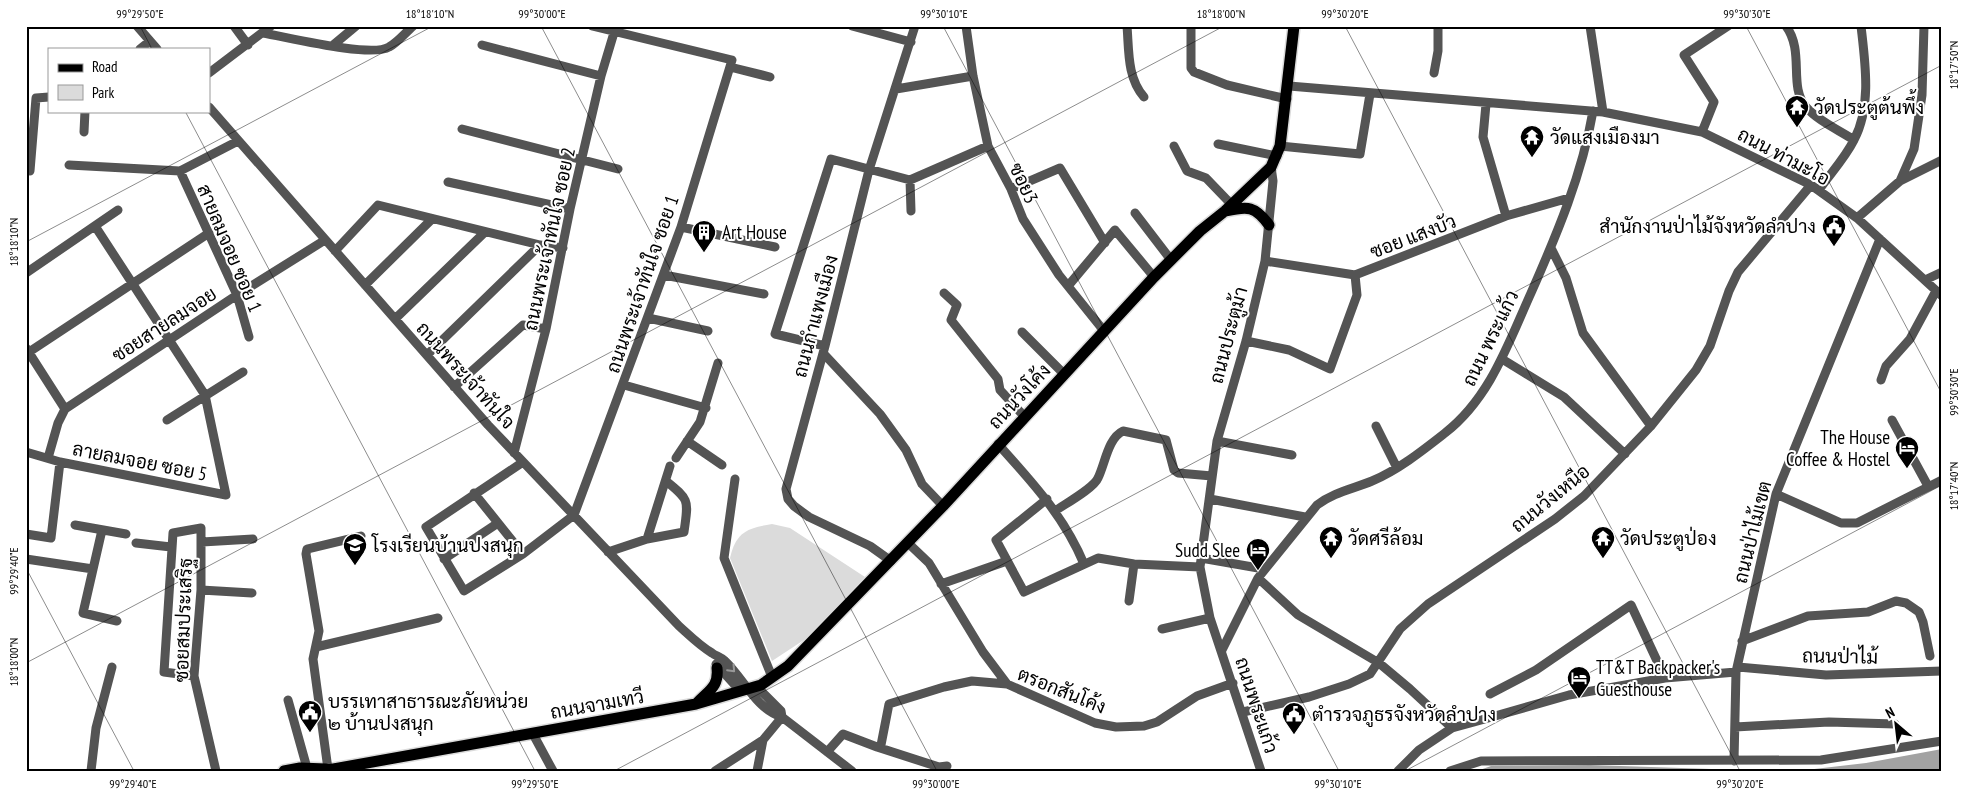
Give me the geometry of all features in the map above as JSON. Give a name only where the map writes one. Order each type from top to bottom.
[{"type":"main road","points":[[1271,167],[1278,151],[1287,99],[1294,26]]},
{"type":"main road","name":"ถนนวังโค้ง","points":[[748,690],[761,685],[798,657],[943,506],[998,444],[1154,277],[1200,231],[1228,208],[1271,167]]},
{"type":"main road","points":[[1228,208],[1252,209],[1260,212],[1269,225]]},
{"type":"main road","name":"ถนนวังโค้ง","points":[[748,690],[756,679],[798,657]]},
{"type":"main road","points":[[696,704],[714,686],[718,679],[717,668]]},
{"type":"main road","name":"ถนนจามเทวี","points":[[284,771],[331,769],[533,734],[696,704],[748,690]]},
{"type":"street","points":[[137,26],[156,48]]},
{"type":"street","points":[[234,26],[248,45]]},
{"type":"street","points":[[210,73],[272,26]]},
{"type":"street","points":[[332,46],[356,26]]},
{"type":"street","points":[[263,33],[332,46],[372,50],[388,48],[412,26]]},
{"type":"street","points":[[592,26],[615,29],[731,63],[770,77]]},
{"type":"street","points":[[852,26],[911,42]]},
{"type":"street","name":"ถนนกำแพงเมือง","points":[[891,561],[870,546],[809,517],[788,499],[786,488],[824,350],[869,170],[915,26]]},
{"type":"street","name":"ซอย3","points":[[966,26],[973,76],[988,146],[1011,189],[1023,219],[1068,286],[1104,331]]},
{"type":"street","points":[[1127,26],[1132,75],[1135,87],[1144,97]]},
{"type":"street","points":[[1191,26],[1192,71],[1227,85],[1287,99]]},
{"type":"street","points":[[1434,73],[1438,51],[1438,26]]},
{"type":"street","points":[[1590,26],[1603,112]]},
{"type":"street","points":[[1702,132],[1714,102],[1684,55],[1728,26]]},
{"type":"street","points":[[1786,26],[1794,36],[1800,97],[1806,107],[1823,121],[1854,140]]},
{"type":"street","points":[[1819,190],[1854,140],[1864,113],[1865,66],[1861,26]]},
{"type":"street","points":[[1900,181],[1914,148],[1921,104],[1924,26]]},
{"type":"street","name":"ถนนพระเจ้าทันใจ ซอย 2","points":[[514,453],[546,329],[570,209],[601,76],[615,29]]},
{"type":"street","points":[[141,48],[150,41]]},
{"type":"street","points":[[482,45],[601,76]]},
{"type":"street","name":"ถนนพระเจ้าทันใจ ซอย 1","points":[[574,516],[681,227],[731,63]]},
{"type":"street","points":[[896,89],[973,76]]},
{"type":"street","name":"ถนน ท่ามะโอ","points":[[1289,86],[1486,104],[1603,112],[1702,132],[1819,190],[1857,218],[1939,294]]},
{"type":"street","points":[[1218,144],[1278,151],[1360,154],[1370,94]]},
{"type":"street","points":[[30,171],[36,98],[48,97]]},
{"type":"street","points":[[1486,104],[1482,137],[1506,216]]},
{"type":"street","name":"ถนนพระเจ้าทันใจ","points":[[210,109],[514,453],[679,626],[711,653],[723,659],[743,681],[748,690]]},
{"type":"street","name":"ถนน พระแก้ว","points":[[1222,650],[1258,578],[1305,517],[1328,497],[1372,482],[1398,468],[1446,433],[1469,411],[1486,388],[1502,359],[1551,248],[1581,171],[1593,111]]},
{"type":"street","points":[[84,132],[85,112]]},
{"type":"street","points":[[462,129],[618,169]]},
{"type":"street","points":[[69,165],[180,171],[238,141]]},
{"type":"street","points":[[943,506],[922,484],[906,450],[880,414],[824,350],[775,334],[831,159],[910,180],[988,146]]},
{"type":"street","points":[[1174,146],[1187,171],[1206,178],[1228,208]]},
{"type":"street","points":[[1857,218],[1900,181],[1942,160]]},
{"type":"street","name":"ถนนประตูม้า","points":[[1222,650],[1210,618],[1200,562],[1217,441],[1246,341],[1265,261],[1273,181],[1271,167]]},
{"type":"street","points":[[1011,189],[1060,168],[1105,242]]},
{"type":"street","name":"สายลมจอย ซอย 1","points":[[180,171],[237,295],[249,337]]},
{"type":"street","points":[[910,180],[911,210]]},
{"type":"street","points":[[448,182],[570,209]]},
{"type":"street","name":"ถนนวังเหนือ","points":[[1243,712],[1309,697],[1350,684],[1370,674],[1400,629],[1428,604],[1554,519],[1584,496],[1652,426],[1696,370],[1710,346],[1729,291],[1738,272],[1811,185]]},
{"type":"street","name":"ซอย แสงบัว","points":[[1265,261],[1355,275],[1506,216],[1569,198]]},
{"type":"street","points":[[335,251],[378,205],[540,245],[563,248]]},
{"type":"street","points":[[26,273],[118,210]]},
{"type":"street","points":[[1135,213],[1171,260]]},
{"type":"street","points":[[365,285],[432,219]]},
{"type":"street","points":[[95,226],[205,395]]},
{"type":"street","points":[[681,227],[775,247]]},
{"type":"street","points":[[1068,286],[1115,230],[1154,277]]},
{"type":"street","points":[[395,319],[485,232]]},
{"type":"street","points":[[48,458],[58,422],[65,409],[27,351],[134,284],[209,233]]},
{"type":"street","name":"ถนนป่าไม้เขต","points":[[1734,761],[1737,669],[1776,494],[1880,239]]},
{"type":"street","name":"ซอยสายลมจอย","points":[[65,409],[237,295],[326,240]]},
{"type":"street","points":[[427,356],[540,245]]},
{"type":"street","points":[[1551,248],[1566,278],[1583,333],[1652,426]]},
{"type":"street","points":[[1925,280],[1942,272]]},
{"type":"street","points":[[664,275],[764,294]]},
{"type":"street","points":[[1246,341],[1289,350],[1330,369],[1357,295],[1355,275]]},
{"type":"street","points":[[944,293],[957,305],[950,318],[951,320],[998,379],[1000,390],[1024,416]]},
{"type":"street","points":[[1881,380],[1886,366],[1910,339],[1939,294]]},
{"type":"street","points":[[648,318],[708,331]]},
{"type":"street","points":[[454,387],[523,324],[546,329]]},
{"type":"street","points":[[1022,332],[1064,374]]},
{"type":"street","points":[[1502,359],[1564,398],[1583,413],[1625,454]]},
{"type":"street","points":[[647,539],[673,462],[700,422],[706,408],[718,363]]},
{"type":"street","points":[[167,420],[243,372]]},
{"type":"street","points":[[624,385],[706,408]]},
{"type":"street","name":"ลายลมจอย ซอย 5","points":[[26,452],[60,462],[226,495],[205,395]]},
{"type":"street","points":[[1892,420],[1928,486]]},
{"type":"street","points":[[1376,426],[1398,468]]},
{"type":"street","points":[[1055,511],[1097,480],[1107,452],[1119,433],[1123,431],[1166,440],[1174,470],[1178,473],[1212,476]]},
{"type":"street","points":[[687,441],[722,465]]},
{"type":"street","points":[[1217,441],[1292,455]]},
{"type":"street","points":[[998,444],[1047,499],[1070,532],[1084,564]]},
{"type":"street","points":[[26,534],[51,538],[60,462]]},
{"type":"street","points":[[523,462],[474,493],[426,527],[464,590],[523,554],[574,516]]},
{"type":"street","points":[[735,479],[724,558],[770,672]]},
{"type":"street","points":[[1776,494],[1841,523],[1857,523],[1942,480]]},
{"type":"street","points":[[608,552],[647,539],[684,532],[687,504],[684,495],[666,481]]},
{"type":"street","points":[[474,493],[523,554]]},
{"type":"street","points":[[1210,498],[1305,517]]},
{"type":"street","points":[[1047,499],[996,540],[1024,592],[1098,558],[1134,564],[1200,562],[1264,569]]},
{"type":"street","points":[[444,559],[498,523]]},
{"type":"street","points":[[75,525],[126,534]]},
{"type":"street","name":"ซอยสมประเสริฐ","points":[[171,547],[173,533],[201,528],[201,590],[194,676],[216,771]]},
{"type":"street","points":[[102,530],[83,613],[117,621]]},
{"type":"street","points":[[331,769],[314,659],[319,631],[307,550],[361,536]]},
{"type":"street","points":[[202,542],[254,539]]},
{"type":"street","points":[[136,543],[171,547],[164,672],[194,676]]},
{"type":"street","points":[[908,543],[929,563],[983,652],[1007,684]]},
{"type":"street","points":[[26,559],[93,569]]},
{"type":"street","points":[[941,584],[1007,561]]},
{"type":"street","points":[[1129,601],[1134,564]]},
{"type":"street","points":[[1258,578],[1298,615],[1379,663],[1410,688],[1452,728]]},
{"type":"street","points":[[201,590],[252,593]]},
{"type":"street","points":[[1742,641],[1808,616],[1868,612],[1896,601],[1906,603],[1919,612],[1930,656]]},
{"type":"street","points":[[1490,694],[1536,670],[1631,605],[1665,678]]},
{"type":"street","points":[[316,647],[438,618]]},
{"type":"street","points":[[1162,629],[1210,618]]},
{"type":"street","name":"ถนนพระแก้ว","points":[[1222,650],[1261,771]]},
{"type":"street","name":"ถนนพระเจ้าทันใจ","points":[[711,653],[717,668],[734,684],[748,690]]},
{"type":"street","points":[[91,771],[96,728],[112,667]]},
{"type":"street","name":"ถนนป่าไม้","points":[[1398,771],[1419,750],[1452,728],[1569,695],[1665,678],[1737,669],[1826,675],[1942,671]]},
{"type":"street","name":"ตรอกสันโค้ง","points":[[877,748],[881,745],[889,704],[944,687],[972,681],[1007,684],[1095,724],[1116,727],[1144,726],[1157,722],[1198,696],[1233,683]]},
{"type":"street","points":[[748,690],[774,714],[782,717],[852,771]]},
{"type":"street","points":[[288,700],[303,769]]},
{"type":"street","points":[[715,771],[763,740],[782,717]]},
{"type":"street","points":[[1735,727],[1829,722],[1895,724]]},
{"type":"street","points":[[533,734],[553,771]]},
{"type":"street","points":[[827,752],[843,734],[877,748],[939,766],[947,766]]},
{"type":"street","points":[[757,771],[763,740]]},
{"type":"street","points":[[1450,771],[1482,762],[1821,760],[1942,742]]},
{"type":"green space","points":[[772,524],[790,528],[865,577],[807,638],[772,661],[730,558],[739,537],[756,527]]},
{"type":"shaded area","points":[[1942,749],[1942,771],[1797,771],[1866,763]]},
{"type":"shaded area","points":[[1590,765],[1772,771],[1477,771],[1491,766]]},
{"type":"place","name":"วัดประตูต้นพึ้ง","points":[[1797,128]]},
{"type":"place","name":"วัดแสงเมืองมา","points":[[1532,158]]},
{"type":"place","name":"สำนักงานป่าไม้จังหวัดลำปาง","points":[[1834,247]]},
{"type":"place","name":"Art House","points":[[704,253]]},
{"type":"place","name":"The House Coffee & Hostel","points":[[1907,469]]},
{"type":"place","name":"วัดศรีล้อม","points":[[1331,559]]},
{"type":"place","name":"วัดประตูป่อง","points":[[1603,559]]},
{"type":"place","name":"โรงเรียนบ้านปงสนุก","points":[[355,566]]},
{"type":"place","name":"Sudd Slee","points":[[1258,571]]},
{"type":"place","name":"TT&T Backpacker's Guesthouse","points":[[1579,699]]},
{"type":"place","name":"บรรเทาสาธารณะภัยหน่วย ๒ บ้านปงสนุก","points":[[310,733]]},
{"type":"place","name":"ตำรวจภูธรจังหวัดลำปาง","points":[[1294,735]]}]
